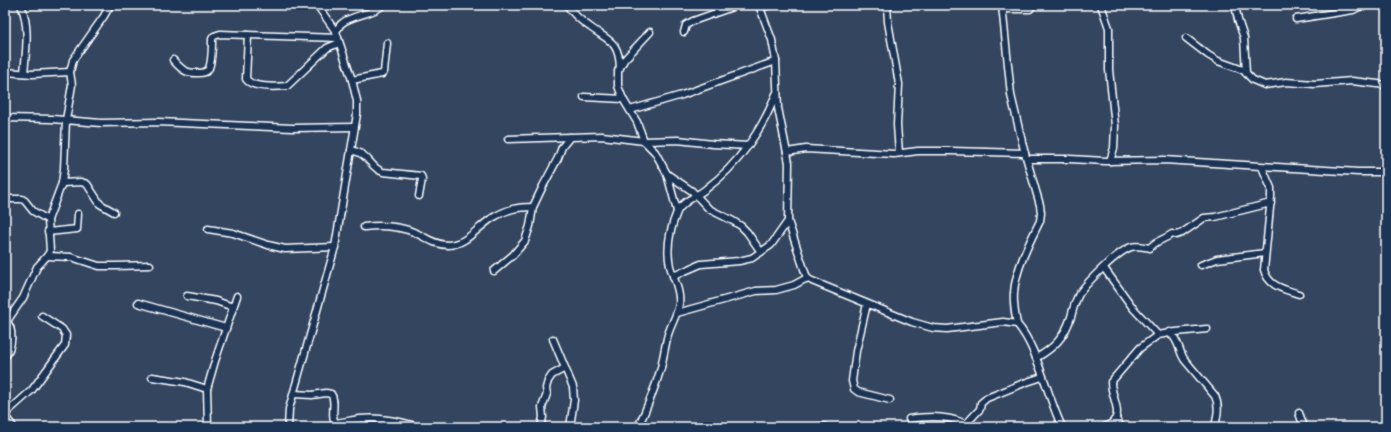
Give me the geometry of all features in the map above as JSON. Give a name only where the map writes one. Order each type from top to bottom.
[{"type":"street","points":[[21,5],[24,11],[27,33],[24,73]]},
{"type":"street","points":[[5,358],[11,342],[11,334],[6,320],[23,298],[37,267],[47,256],[50,247],[48,220],[62,183],[66,120],[72,92],[70,72],[73,60],[110,5]]},
{"type":"street","points":[[288,427],[289,409],[335,247],[357,114],[357,101],[352,80],[338,38],[317,5]]},
{"type":"street","points":[[248,35],[246,79],[252,84],[287,86],[338,38],[341,24],[350,19],[371,12],[383,5]]},
{"type":"street","points":[[567,5],[581,20],[611,41],[617,52],[620,68]]},
{"type":"street","points":[[684,32],[686,25],[693,21],[738,5]]},
{"type":"street","points":[[769,5],[760,6],[772,40],[776,61],[778,108],[789,163],[788,220],[807,278],[912,322],[933,328],[947,329],[1003,322],[1017,324]]},
{"type":"street","points":[[887,5],[888,22],[899,84],[897,125],[899,153]]},
{"type":"street","points":[[1033,5],[1030,9],[1003,7],[1011,95],[1041,213],[1040,221],[1016,276],[1013,308],[1017,324],[1026,336],[1036,358],[1062,427]]},
{"type":"street","points":[[1101,5],[1109,28],[1109,70],[1115,126],[1114,148],[1110,161]]},
{"type":"street","points":[[1235,5],[1244,38],[1246,73]]},
{"type":"street","points":[[1296,20],[1353,10],[1363,5]]},
{"type":"street","points":[[650,32],[624,60],[618,71],[618,86],[623,99],[637,122],[644,141],[655,152],[667,174],[677,211]]},
{"type":"street","points":[[173,60],[180,68],[190,74],[202,73],[208,70],[210,65],[212,39],[214,36],[220,34],[338,38]]},
{"type":"street","points":[[1186,38],[1212,58],[1243,70],[1253,80],[1265,84],[1286,82],[1315,84],[1352,82],[1386,85]]},
{"type":"street","points":[[352,80],[382,74],[384,72],[387,43]]},
{"type":"street","points":[[630,110],[682,94],[776,61]]},
{"type":"street","points":[[5,72],[70,72]]},
{"type":"street","points":[[638,427],[661,368],[668,336],[680,303],[679,292],[670,265],[668,249],[670,234],[677,211],[689,199],[708,188],[724,173],[748,146],[767,118],[777,93]]},
{"type":"street","points":[[584,97],[623,99]]},
{"type":"street","points":[[5,118],[101,123],[158,122],[292,128],[354,127]]},
{"type":"street","points":[[508,139],[602,136],[644,141],[678,140],[748,146]]},
{"type":"street","points":[[494,271],[521,248],[528,236],[533,207],[562,147],[570,137]]},
{"type":"street","points":[[787,152],[806,149],[860,153],[951,151],[1110,161],[1164,160],[1262,167],[1386,172]]},
{"type":"street","points":[[351,150],[360,153],[374,168],[383,172],[421,176],[419,196]]},
{"type":"street","points":[[1262,167],[1271,188],[1271,203],[1264,270],[1268,280],[1278,287],[1299,294]]},
{"type":"street","points":[[667,174],[689,189],[709,210],[741,226],[761,252]]},
{"type":"street","points":[[62,183],[81,182],[87,184],[100,204],[114,212]]},
{"type":"street","points":[[5,198],[25,201],[33,211],[48,220]]},
{"type":"street","points":[[1036,358],[1049,351],[1056,345],[1070,320],[1075,302],[1080,293],[1112,259],[1132,247],[1150,248],[1157,241],[1172,234],[1176,235],[1182,233],[1204,218],[1215,217],[1271,203]]},
{"type":"street","points":[[364,227],[382,226],[404,229],[429,240],[447,245],[464,241],[494,217],[518,207],[533,207]]},
{"type":"street","points":[[48,232],[77,229],[78,214]]},
{"type":"street","points":[[673,276],[701,264],[739,261],[752,258],[771,245],[788,220]]},
{"type":"street","points":[[208,229],[233,233],[285,249],[335,247]]},
{"type":"street","points":[[1201,265],[1216,259],[1265,253]]},
{"type":"street","points":[[47,256],[71,257],[99,266],[150,265]]},
{"type":"street","points":[[1104,268],[1133,308],[1158,335]]},
{"type":"street","points":[[677,313],[756,290],[776,290],[794,285],[807,278]]},
{"type":"street","points":[[187,296],[216,301],[233,307]]},
{"type":"street","points":[[208,427],[207,389],[237,296]]},
{"type":"street","points":[[138,302],[226,328]]},
{"type":"street","points":[[867,304],[856,351],[852,381],[854,389],[858,392],[890,400]]},
{"type":"street","points":[[5,414],[32,390],[65,345],[66,335],[62,329],[42,316]]},
{"type":"street","points":[[1105,427],[1112,424],[1116,419],[1118,412],[1111,386],[1112,379],[1140,348],[1158,335],[1170,332],[1207,329]]},
{"type":"street","points":[[1170,332],[1176,339],[1184,359],[1215,396],[1219,408],[1215,427]]},
{"type":"street","points":[[553,339],[573,387],[574,394],[570,427]]},
{"type":"street","points":[[541,427],[543,417],[542,407],[547,394],[546,388],[548,381],[552,375],[565,368]]},
{"type":"street","points":[[152,376],[185,382],[207,389]]},
{"type":"street","points":[[909,419],[941,417],[969,425],[980,409],[981,403],[987,398],[1042,377]]},
{"type":"street","points":[[294,394],[331,394],[333,398],[333,418],[336,423],[361,419],[380,419],[396,420],[412,425]]},
{"type":"street","points":[[1299,413],[1304,427]]},
{"type":"street","points":[[5,418],[12,427]]},
{"type":"street","points":[[1116,419],[1121,427]]},
{"type":"street","points":[[819,427],[825,427]]}]
